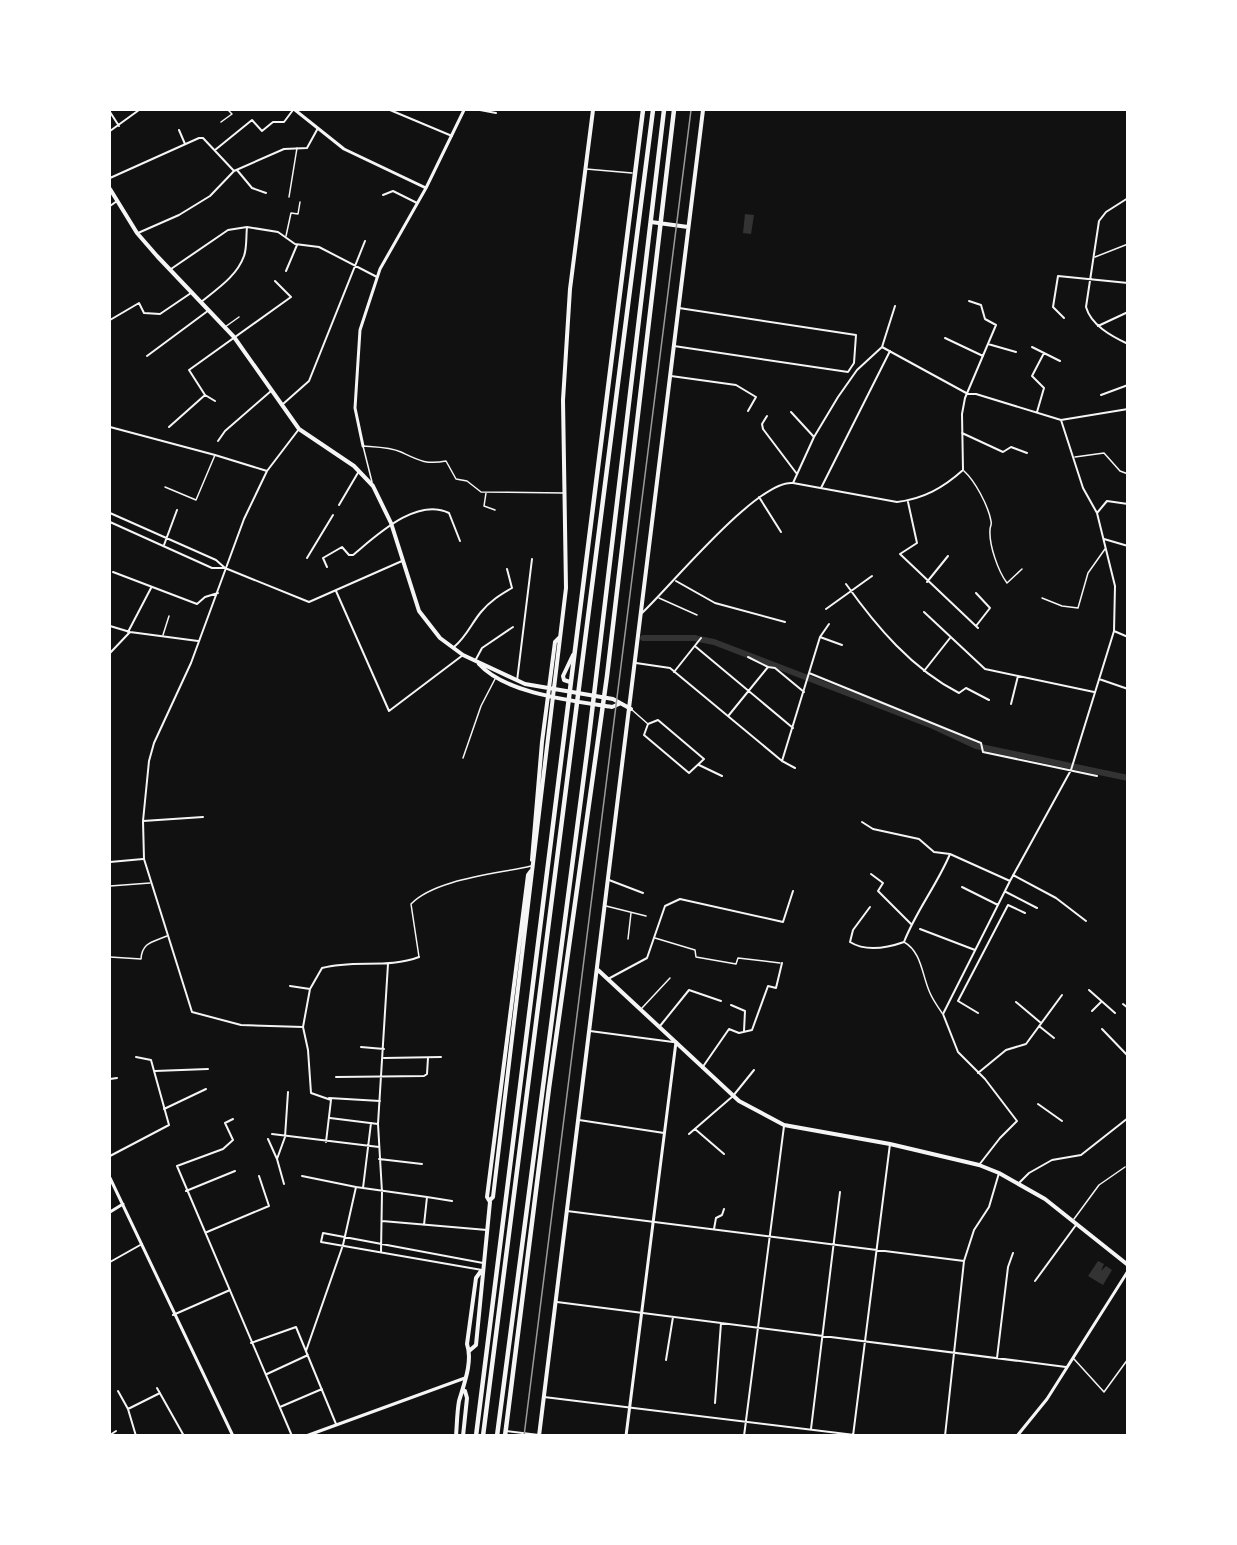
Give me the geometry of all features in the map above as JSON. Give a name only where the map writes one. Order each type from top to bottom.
[{"type":"highway","points":[[476,1436],[643,110]]},
{"type":"highway","points":[[483,1436],[652,110]]},
{"type":"highway","points":[[497,1436],[594,697],[664,110]]},
{"type":"highway","points":[[506,1433],[525,1293],[530,1233],[603,706],[674,110]]},
{"type":"highway","points":[[570,682],[579,673]]},
{"type":"highway","points":[[562,739],[569,753]]},
{"type":"highway","points":[[523,1244],[530,1233]]},
{"type":"highway","points":[[518,1278],[525,1293]]},
{"type":"main road","points":[[532,866],[562,635],[567,568],[563,400],[567,338],[593,110]]},
{"type":"main road","points":[[539,1435],[631,709],[703,110]]},
{"type":"main road","points":[[110,189],[137,233],[225,327],[299,429],[336,452],[373,486],[391,523],[419,611],[426,623],[452,649],[517,681],[548,690],[604,698],[631,709]]},
{"type":"main road","points":[[651,222],[688,227]]},
{"type":"main road","points":[[469,1351],[476,1345],[490,1200],[493,1197],[495,1185],[533,874],[547,697],[555,642],[562,635]]},
{"type":"main road","points":[[477,662],[496,676],[520,688],[547,697],[612,707],[619,704]]},
{"type":"main road","points":[[597,970],[733,1096],[784,1125],[890,1144],[980,1165],[1020,1182],[1128,1265]]},
{"type":"main road","points":[[456,1436],[460,1400],[464,1391],[469,1351],[466,1344],[476,1278],[482,1270]]},
{"type":"main road","points":[[463,1436],[467,1398],[464,1391]]},
{"type":"street","points":[[110,131],[139,110]]},
{"type":"street","points":[[221,122],[231,114],[228,110]]},
{"type":"street","points":[[215,150],[252,120],[262,131],[273,122],[284,122],[294,110],[344,149],[426,188]]},
{"type":"street","points":[[390,110],[452,136]]},
{"type":"street","points":[[373,486],[355,408],[360,330],[377,277],[426,188],[465,110]]},
{"type":"street","points":[[480,110],[496,113]]},
{"type":"street","points":[[110,112],[119,126]]},
{"type":"street","points":[[137,233],[179,215],[210,196],[235,170],[284,149],[307,148],[318,128]]},
{"type":"street","points":[[179,129],[184,144]]},
{"type":"street","points":[[110,178],[184,144],[203,138],[252,188],[266,193]]},
{"type":"street","points":[[289,197],[297,148]]},
{"type":"street","points":[[585,168],[636,174]]},
{"type":"street","points":[[382,195],[393,191],[417,203]]},
{"type":"street","points":[[1128,198],[1106,212],[1099,221],[1086,307],[1088,315],[1098,326],[1128,344]]},
{"type":"street","points":[[110,206],[117,201]]},
{"type":"street","points":[[286,236],[291,213],[298,214],[300,202]]},
{"type":"street","points":[[170,270],[228,230],[247,227],[286,236],[297,245],[319,247],[377,277]]},
{"type":"street","points":[[201,302],[223,284],[238,267],[245,255],[247,227]]},
{"type":"street","points":[[281,406],[309,381],[365,241]]},
{"type":"street","points":[[1092,259],[1128,244]]},
{"type":"street","points":[[286,271],[297,245]]},
{"type":"street","points":[[1064,318],[1053,307],[1058,276],[1128,283]]},
{"type":"street","points":[[215,401],[205,395],[189,370],[291,297],[275,281]]},
{"type":"street","points":[[110,320],[139,303],[144,313],[151,311],[160,314],[192,292]]},
{"type":"street","points":[[969,302],[981,306],[986,319],[996,325],[962,414],[963,470],[972,478],[992,522],[989,532],[996,555],[995,566],[1007,583],[1022,569]]},
{"type":"street","points":[[793,483],[814,436],[857,370],[882,347],[896,306]]},
{"type":"street","points":[[674,346],[848,372],[854,363],[856,335],[679,308]]},
{"type":"street","points":[[147,356],[209,310]]},
{"type":"street","points":[[1098,326],[1128,312]]},
{"type":"street","points":[[225,327],[239,317]]},
{"type":"street","points":[[945,338],[983,356]]},
{"type":"street","points":[[988,344],[1016,352]]},
{"type":"street","points":[[882,347],[968,394],[976,394],[1061,420],[1128,409]]},
{"type":"street","points":[[1032,347],[1060,360]]},
{"type":"street","points":[[820,488],[890,351]]},
{"type":"street","points":[[1037,412],[1044,388],[1032,378],[1044,353]]},
{"type":"street","points":[[671,376],[736,384],[756,397],[748,411]]},
{"type":"street","points":[[1101,395],[1128,385]]},
{"type":"street","points":[[218,441],[231,426],[271,391]]},
{"type":"street","points":[[169,427],[205,395]]},
{"type":"street","points":[[791,412],[814,436]]},
{"type":"street","points":[[767,416],[762,424],[763,429],[797,474]]},
{"type":"street","points":[[943,1014],[1013,875],[1071,771],[1114,632],[1115,586],[1097,513],[1083,488],[1061,420]]},
{"type":"street","points":[[110,428],[215,454],[267,471]]},
{"type":"street","points":[[299,429],[267,471],[244,519],[199,641],[154,743],[146,783],[143,821],[144,859],[150,883],[192,1012],[241,1025],[303,1027]]},
{"type":"street","points":[[962,434],[1003,452],[1011,447],[1027,453]]},
{"type":"street","points":[[363,446],[398,450],[418,462],[432,464],[446,461],[456,478],[467,481],[481,492],[564,493]]},
{"type":"street","points":[[1073,457],[1104,453],[1120,471],[1128,474]]},
{"type":"street","points":[[165,487],[196,500],[215,454]]},
{"type":"street","points":[[642,613],[709,543],[759,497],[777,486],[793,483],[897,502],[907,501],[946,485],[963,470]]},
{"type":"street","points":[[339,505],[359,471]]},
{"type":"street","points":[[486,493],[484,506],[495,510]]},
{"type":"street","points":[[759,497],[781,532]]},
{"type":"street","points":[[907,501],[917,543],[900,554],[977,627],[990,608],[976,593]]},
{"type":"street","points":[[1097,513],[1107,501],[1128,504]]},
{"type":"street","points":[[164,545],[177,510]]},
{"type":"street","points":[[327,567],[322,558],[342,547],[349,555],[353,555],[391,523],[418,512],[444,510],[452,517],[460,541]]},
{"type":"street","points":[[110,513],[216,560],[225,568],[301,601],[309,602],[404,560]]},
{"type":"street","points":[[307,558],[333,515]]},
{"type":"street","points":[[110,522],[212,568],[225,568]]},
{"type":"street","points":[[1103,539],[1128,546]]},
{"type":"street","points":[[1042,598],[1062,606],[1078,608],[1088,573],[1106,549]]},
{"type":"street","points":[[927,582],[948,556]]},
{"type":"street","points":[[517,681],[532,559]]},
{"type":"street","points":[[452,649],[467,636],[480,613],[495,598],[512,588],[507,569]]},
{"type":"street","points":[[113,572],[197,604],[205,597],[218,592]]},
{"type":"street","points":[[825,609],[872,576]]},
{"type":"street","points":[[675,581],[715,603],[785,622]]},
{"type":"street","points":[[846,584],[877,628],[924,671],[959,693],[966,688],[989,700]]},
{"type":"street","points":[[110,653],[129,632],[151,588]]},
{"type":"street","points":[[336,591],[388,711],[463,655]]},
{"type":"street","points":[[658,598],[697,615]]},
{"type":"street","points":[[924,612],[985,669],[1094,692]]},
{"type":"street","points":[[163,636],[169,616]]},
{"type":"street","points":[[782,761],[820,637],[829,624]]},
{"type":"street","points":[[110,626],[129,632],[199,641]]},
{"type":"street","points":[[477,662],[482,648],[513,627]]},
{"type":"street","points":[[1114,632],[1128,637]]},
{"type":"street","points":[[820,637],[842,645]]},
{"type":"street","points":[[924,671],[950,638]]},
{"type":"street","points":[[674,672],[701,639]]},
{"type":"street","points":[[696,647],[793,728]]},
{"type":"street","points":[[748,657],[775,668],[804,692]]},
{"type":"street","points":[[636,663],[670,668],[782,761],[795,768]]},
{"type":"street","points":[[729,715],[768,667]]},
{"type":"street","points":[[809,673],[981,743],[983,752],[1097,776]]},
{"type":"street","points":[[463,758],[481,706],[496,676]]},
{"type":"street","points":[[1011,704],[1018,676]]},
{"type":"street","points":[[1099,679],[1128,689]]},
{"type":"street","points":[[631,709],[648,724]]},
{"type":"street","points":[[658,720],[704,759],[699,765],[689,773],[644,735],[648,724],[658,720]]},
{"type":"street","points":[[699,765],[722,776]]},
{"type":"street","points":[[143,821],[203,817]]},
{"type":"street","points":[[862,822],[873,829],[919,839],[934,852],[950,854],[1010,881]]},
{"type":"street","points":[[904,942],[911,924],[941,876],[950,854]]},
{"type":"street","points":[[110,862],[144,859]]},
{"type":"street","points":[[380,1101],[329,1098],[311,1093],[308,1050],[303,1027],[310,989],[322,968],[343,964],[404,963],[419,957],[411,904],[417,898],[448,885],[532,866]]},
{"type":"street","points":[[870,874],[883,883],[878,891],[911,924]]},
{"type":"street","points":[[1013,875],[1056,898],[1086,921]]},
{"type":"street","points":[[609,880],[643,893]]},
{"type":"street","points":[[110,886],[150,883]]},
{"type":"street","points":[[962,887],[998,905]]},
{"type":"street","points":[[608,979],[646,958],[665,906],[672,901],[680,899],[783,922],[793,891]]},
{"type":"street","points":[[1005,892],[1037,908]]},
{"type":"street","points":[[978,1013],[958,1001],[966,984],[1008,905],[1025,914]]},
{"type":"street","points":[[605,906],[646,916]]},
{"type":"street","points":[[870,907],[850,935],[850,942],[858,946],[886,948],[904,942],[911,946],[922,968],[929,992],[943,1014],[958,1052],[978,1072],[1017,1121],[1000,1138],[980,1165]]},
{"type":"street","points":[[628,939],[631,912]]},
{"type":"street","points":[[920,929],[975,951]]},
{"type":"street","points":[[110,957],[141,959],[142,948],[146,944],[167,936]]},
{"type":"street","points":[[654,937],[695,950],[696,957],[736,964],[737,958],[782,963],[776,988],[768,987],[752,1030],[739,1033],[729,1029],[702,1068]]},
{"type":"street","points":[[381,1252],[382,1192],[378,1124],[383,1077],[388,963]]},
{"type":"street","points":[[641,1009],[670,978]]},
{"type":"street","points":[[959,982],[966,984]]},
{"type":"street","points":[[290,986],[310,989]]},
{"type":"street","points":[[660,1026],[689,990],[721,1001]]},
{"type":"street","points":[[1089,990],[1115,1013]]},
{"type":"street","points":[[978,1072],[1006,1050],[1026,1044],[1062,995]]},
{"type":"street","points":[[1016,1002],[1054,1038]]},
{"type":"street","points":[[1092,1011],[1101,1002]]},
{"type":"street","points":[[1122,1004],[1128,1008]]},
{"type":"street","points":[[731,1005],[745,1011],[744,1031]]},
{"type":"street","points":[[1102,1029],[1128,1056]]},
{"type":"street","points":[[590,1031],[676,1042],[626,1436]]},
{"type":"street","points":[[361,1047],[384,1049]]},
{"type":"street","points":[[110,1155],[169,1125],[151,1060],[136,1057]]},
{"type":"street","points":[[384,1058],[441,1057]]},
{"type":"street","points":[[336,1077],[426,1076],[428,1058]]},
{"type":"street","points":[[155,1071],[208,1069]]},
{"type":"street","points":[[689,1134],[733,1096],[754,1070]]},
{"type":"street","points":[[110,1079],[117,1078]]},
{"type":"street","points":[[164,1109],[206,1089]]},
{"type":"street","points":[[277,1159],[285,1137],[288,1092]]},
{"type":"street","points":[[326,1142],[330,1118],[329,1098]]},
{"type":"street","points":[[1038,1104],[1062,1121]]},
{"type":"street","points":[[330,1118],[378,1124]]},
{"type":"street","points":[[1020,1182],[1029,1173],[1061,1156],[1081,1155],[1128,1118]]},
{"type":"street","points":[[233,1119],[225,1123],[232,1140],[223,1149],[177,1166],[292,1436]]},
{"type":"street","points":[[579,1120],[664,1133]]},
{"type":"street","points":[[363,1188],[371,1123]]},
{"type":"street","points":[[744,1436],[784,1125]]},
{"type":"street","points":[[695,1129],[724,1154]]},
{"type":"street","points":[[272,1134],[379,1147]]},
{"type":"street","points":[[268,1139],[284,1184]]},
{"type":"street","points":[[853,1435],[890,1144]]},
{"type":"street","points":[[379,1159],[422,1164]]},
{"type":"street","points":[[1035,1281],[1099,1185],[1125,1167]]},
{"type":"street","points":[[186,1191],[235,1171]]},
{"type":"street","points":[[945,1436],[964,1261],[974,1230],[989,1207],[999,1173]]},
{"type":"street","points":[[207,1232],[269,1206],[259,1176]]},
{"type":"street","points":[[302,1176],[382,1192],[452,1201]]},
{"type":"street","points":[[110,1178],[173,1315],[233,1436]]},
{"type":"street","points":[[306,1351],[343,1245],[356,1187]]},
{"type":"street","points":[[811,1429],[840,1192]]},
{"type":"street","points":[[424,1225],[427,1197]]},
{"type":"street","points":[[110,1212],[123,1204]]},
{"type":"street","points":[[714,1230],[715,1218],[722,1214],[724,1209]]},
{"type":"street","points":[[567,1211],[964,1261]]},
{"type":"street","points":[[381,1221],[487,1230]]},
{"type":"street","points":[[482,1270],[321,1242],[323,1233],[483,1263]]},
{"type":"street","points":[[110,1262],[142,1244]]},
{"type":"street","points":[[997,1358],[1008,1267],[1013,1253]]},
{"type":"street","points":[[1017,1436],[1037,1413],[1066,1366],[1074,1358],[1128,1271]]},
{"type":"street","points":[[173,1315],[230,1290]]},
{"type":"street","points":[[556,1302],[1066,1366]]},
{"type":"street","points":[[666,1360],[673,1317]]},
{"type":"street","points":[[715,1403],[721,1323]]},
{"type":"street","points":[[251,1343],[296,1327],[336,1424]]},
{"type":"street","points":[[266,1375],[308,1355]]},
{"type":"street","points":[[1074,1358],[1104,1392],[1128,1359]]},
{"type":"street","points":[[306,1436],[465,1378]]},
{"type":"street","points":[[157,1388],[184,1436]]},
{"type":"street","points":[[280,1407],[322,1389]]},
{"type":"street","points":[[118,1391],[128,1408],[136,1436]]},
{"type":"street","points":[[128,1408],[159,1393]]},
{"type":"street","points":[[544,1397],[863,1436]]},
{"type":"street","points":[[110,1435],[116,1431]]},
{"type":"street","points":[[506,1433],[539,1435]]},
{"type":"shaded area","points":[[745,214],[754,215],[751,234],[743,233]]},
{"type":"shaded area","points":[[1098,1261],[1104,1264],[1101,1271],[1106,1266],[1112,1270],[1103,1285],[1088,1276]]},
{"type":"waterway","points":[[643,638],[694,638],[714,642],[933,726],[976,746],[1128,778]]},
{"type":"railway","points":[[524,1436],[691,110]]}]
